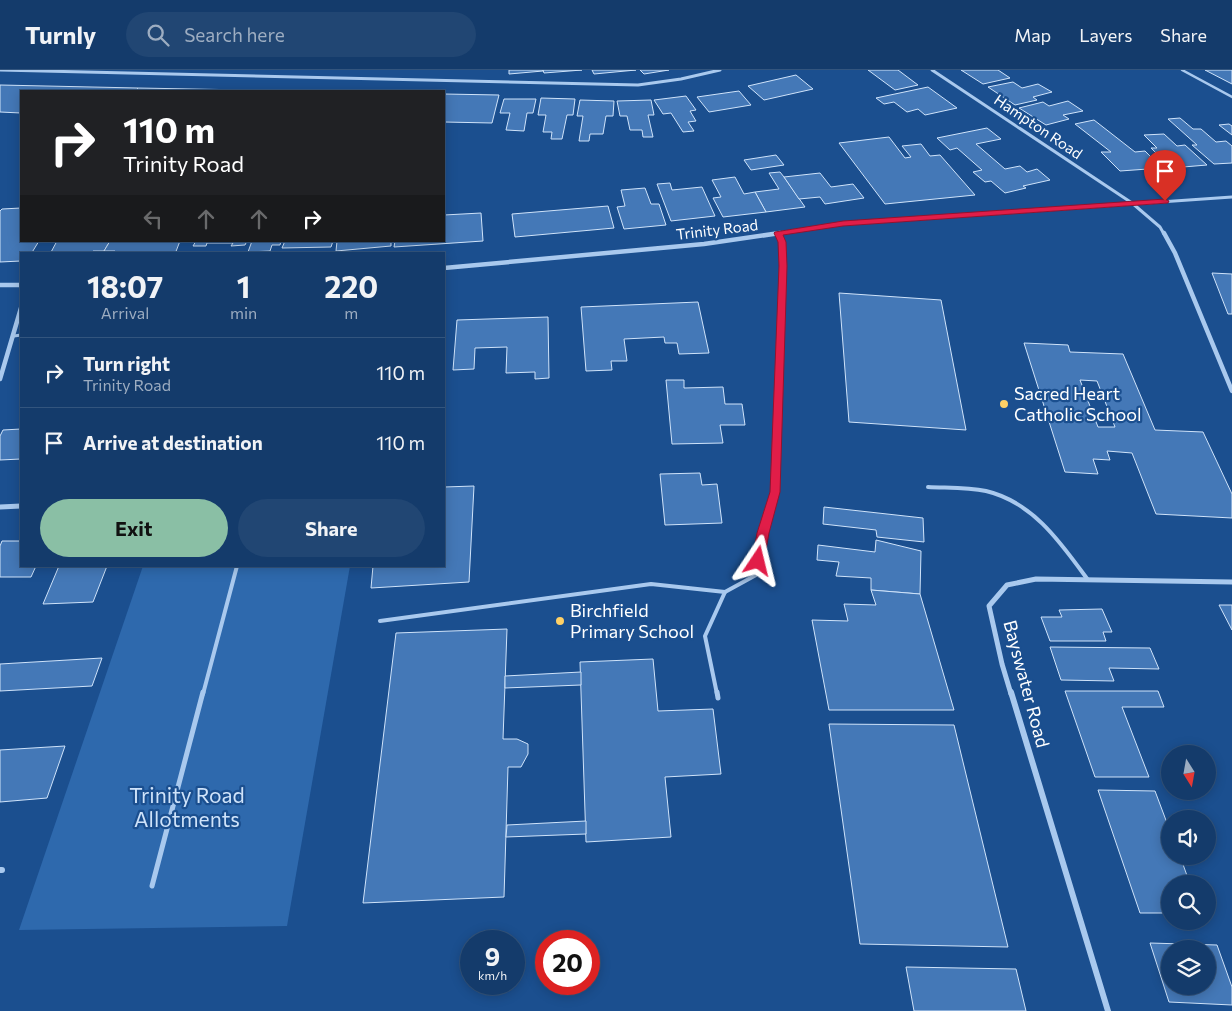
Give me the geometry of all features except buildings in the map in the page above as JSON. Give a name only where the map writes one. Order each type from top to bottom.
[{"type":"street","points":[[0,70],[638,85],[720,70]]},
{"type":"street","name":"Hampton Road","points":[[932,70],[1132,203],[1160,227],[1175,253],[1232,390]]},
{"type":"street","name":"Trinity Road","points":[[445,268],[704,244],[843,224],[1232,197]]},
{"type":"street","points":[[0,285],[20,285]]},
{"type":"street","points":[[0,379],[20,312]]},
{"type":"street","points":[[0,507],[20,506]]},
{"type":"street","name":"Bayswater Road","points":[[1108,1011],[1002,664],[989,606],[1007,585],[1036,579],[1232,582]]},
{"type":"lane","points":[[1182,70],[1232,97]]},
{"type":"lane","points":[[1225,92],[1232,91]]},
{"type":"lane","points":[[380,620],[651,584],[725,592],[756,575],[763,533],[775,492],[783,266],[782,242],[778,233]]},
{"type":"lane","points":[[14,336],[20,335]]},
{"type":"lane","points":[[928,486],[987,491],[1004,497],[1032,513],[1056,537],[1088,580]]},
{"type":"lane","points":[[152,886],[237,567]]},
{"type":"lane","points":[[718,698],[705,636],[725,592]]},
{"type":"green space","name":"Trinity Road Allotments","points":[[143,567],[350,567],[287,926],[19,930]]},
{"type":"place","name":"Sacred Heart Catholic School","points":[[1004,404]]},
{"type":"place","name":"Birchfield Primary School","points":[[560,621]]},
{"type":"route","points":[[758,561],[763,533],[775,492],[783,266],[782,242],[778,233],[843,224],[1165,201]]}]
